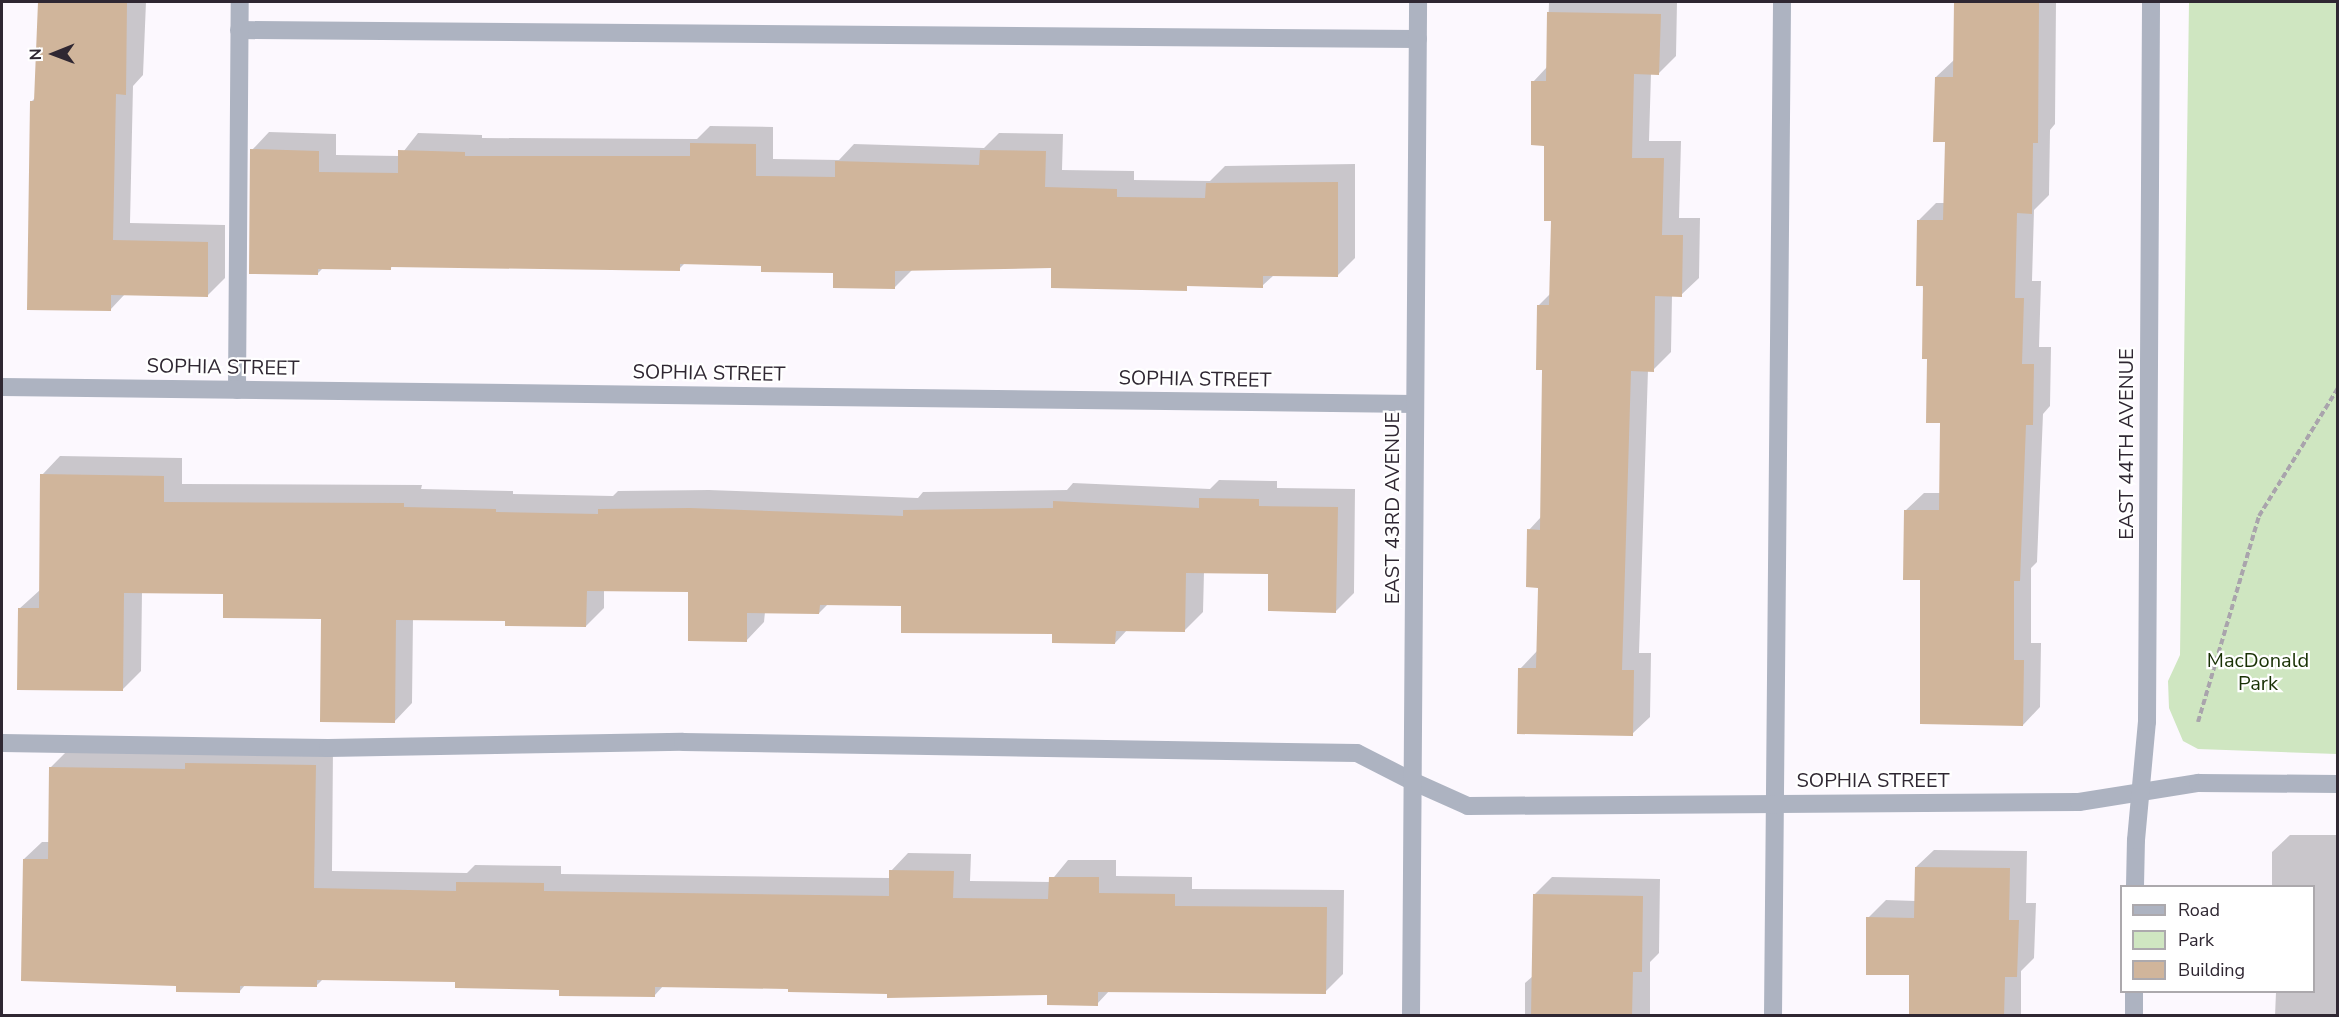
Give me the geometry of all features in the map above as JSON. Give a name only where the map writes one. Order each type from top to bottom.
[{"type":"street","points":[[237,390],[240,2]]},
{"type":"street","name":"EAST 43RD AVENUE","points":[[1411,1016],[1418,2]]},
{"type":"street","points":[[1773,1016],[1782,2]]},
{"type":"street","name":"EAST 44TH AVENUE","points":[[2135,885],[2139,792],[2147,722],[2151,2]]},
{"type":"street","points":[[239,30],[1418,39]]},
{"type":"street","name":"SOPHIA STREET","points":[[2,387],[1415,404]]},
{"type":"street","name":"SOPHIA STREET","points":[[2,744],[328,748],[683,742],[1357,753],[1468,806],[1776,802],[2079,802],[2198,783],[2337,784]]},
{"type":"street","points":[[2133,1016],[2134,993]]},
{"type":"path","points":[[2198,722],[2259,516],[2337,388]]},
{"type":"green space","name":"MacDonald Park","points":[[2189,2],[2337,2],[2337,754],[2198,749],[2183,741],[2169,708],[2168,681],[2180,655]]},
{"type":"building","points":[[38,2],[127,2],[126,95],[116,94],[113,240],[208,242],[208,297],[111,295],[111,311],[27,310],[30,101],[34,101]]},
{"type":"building","points":[[1954,2],[2039,2],[2038,143],[2033,143],[2032,214],[2017,213],[2015,298],[2024,298],[2022,364],[2034,364],[2033,425],[2026,425],[2020,581],[2014,581],[2014,660],[2024,660],[2023,726],[1920,724],[1920,580],[1903,580],[1904,510],[1939,510],[1940,423],[1926,423],[1927,359],[1922,359],[1923,286],[1916,286],[1917,220],[1943,220],[1945,142],[1933,142],[1935,77],[1953,77]]},
{"type":"building","points":[[1547,12],[1661,14],[1659,75],[1634,74],[1632,158],[1664,158],[1662,235],[1683,235],[1682,297],[1655,296],[1654,372],[1631,371],[1622,670],[1634,670],[1633,736],[1517,734],[1518,668],[1536,668],[1538,588],[1526,587],[1527,529],[1540,530],[1542,370],[1536,370],[1537,305],[1549,305],[1551,221],[1544,221],[1544,146],[1531,145],[1531,81],[1546,81]]},
{"type":"building","points":[[690,143],[756,144],[756,176],[835,177],[835,161],[979,165],[980,150],[1046,151],[1045,187],[1117,189],[1117,197],[1205,198],[1206,183],[1338,182],[1338,277],[1263,276],[1263,288],[1187,286],[1187,291],[1051,288],[1051,268],[895,271],[895,289],[833,288],[833,273],[761,272],[761,266],[680,264],[680,271],[391,267],[391,270],[318,269],[318,275],[249,274],[250,149],[319,151],[319,172],[398,173],[398,150],[465,152],[465,156],[690,156]]},
{"type":"building","points":[[40,474],[164,476],[164,502],[404,503],[404,507],[496,509],[496,512],[598,514],[598,509],[690,508],[903,516],[903,510],[1053,508],[1053,501],[1199,508],[1199,498],[1259,499],[1259,506],[1338,507],[1336,613],[1268,611],[1268,574],[1186,573],[1185,632],[1116,631],[1115,644],[1052,643],[1052,634],[901,633],[901,606],[820,605],[819,614],[747,613],[747,642],[688,641],[688,592],[587,591],[586,627],[505,626],[505,621],[396,620],[395,723],[320,722],[321,619],[223,618],[223,594],[124,593],[123,691],[17,690],[18,608],[39,608]]},
{"type":"building","points":[[185,763],[316,765],[314,888],[456,891],[456,882],[544,883],[544,891],[889,896],[889,870],[954,871],[953,898],[1048,899],[1049,877],[1099,877],[1099,893],[1175,894],[1175,906],[1327,907],[1326,994],[1098,992],[1098,1006],[1047,1005],[1047,995],[887,998],[887,994],[788,992],[788,989],[655,987],[655,997],[559,996],[559,990],[455,988],[455,982],[317,980],[317,987],[240,986],[240,993],[176,992],[176,986],[21,981],[23,859],[48,859],[49,767],[185,769]]},
{"type":"building","points":[[1915,867],[2010,868],[2009,920],[2019,920],[2017,977],[2005,977],[2004,1016],[1909,1016],[1909,975],[1866,975],[1866,917],[1914,918]]},
{"type":"building","points":[[1533,894],[1643,896],[1642,972],[1633,972],[1632,1016],[1531,1016]]}]
